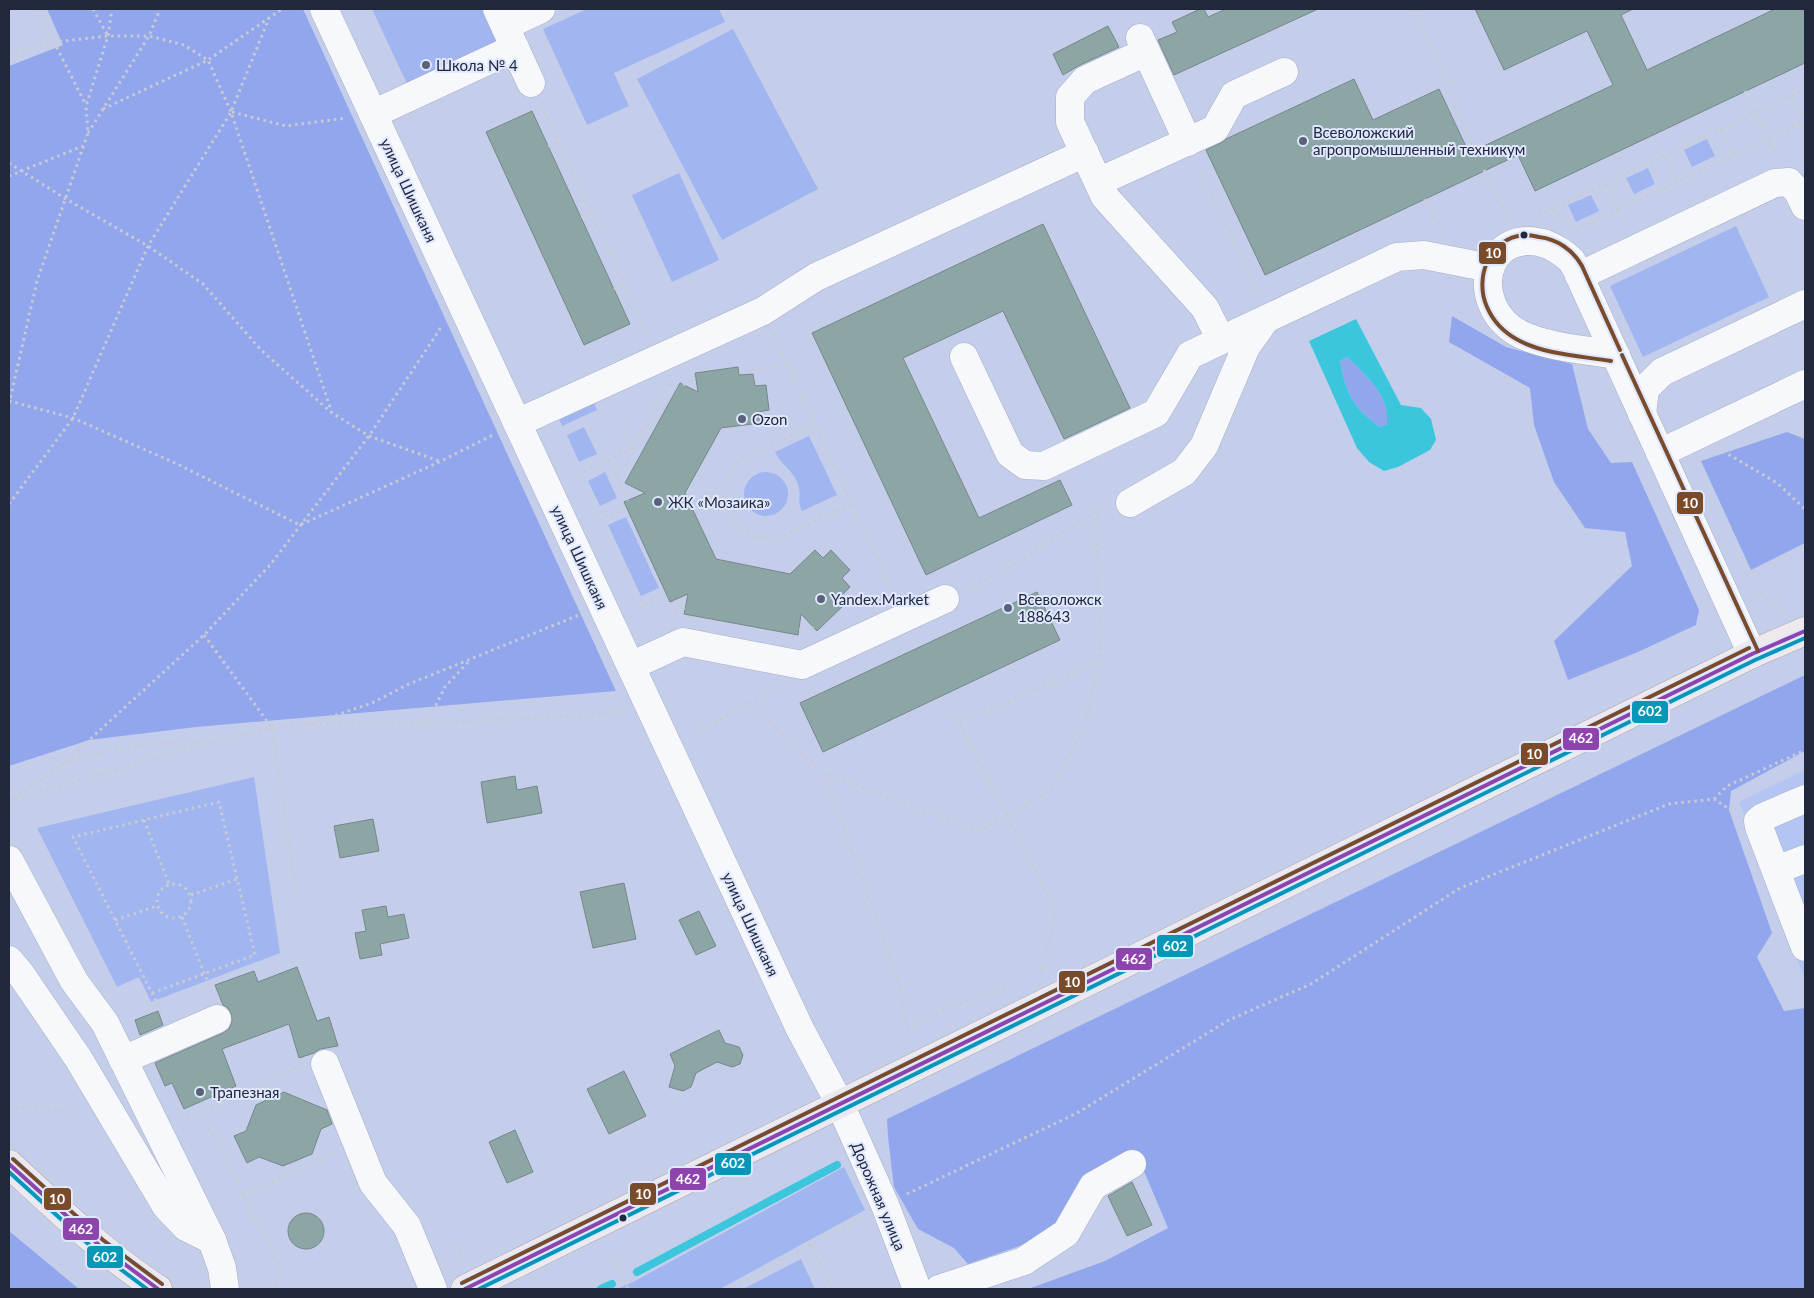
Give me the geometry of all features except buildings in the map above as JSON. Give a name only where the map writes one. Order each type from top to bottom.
[{"type":"main road","points":[[465,1289],[1752,654],[1798,623]]},
{"type":"main road","points":[[9,1164],[86,1235],[132,1272],[158,1289]]},
{"type":"street","name":"улица Шишканя","points":[[324,9],[800,1029],[840,1104]]},
{"type":"street","points":[[373,114],[506,27],[541,9]]},
{"type":"street","points":[[506,27],[531,83]]},
{"type":"street","points":[[1188,142],[1143,45],[1085,80],[1070,97],[1070,122],[1105,197],[1205,308],[1221,340]]},
{"type":"street","points":[[1098,182],[1215,129],[1234,95],[1284,72]]},
{"type":"street","points":[[518,423],[763,311],[816,277],[1085,153]]},
{"type":"street","points":[[1579,276],[1775,183],[1789,182],[1798,192],[1805,206]]},
{"type":"street","points":[[1616,355],[1538,341],[1520,334],[1508,325],[1499,316],[1490,302],[1486,284],[1490,268],[1500,252],[1515,242],[1536,241],[1552,246],[1571,260],[1616,355],[1752,654]]},
{"type":"street","points":[[964,357],[1010,454],[1025,465],[1044,466],[1156,413],[1190,355],[1397,257],[1424,255],[1490,268]]},
{"type":"street","points":[[1642,414],[1645,389],[1662,372],[1805,304]]},
{"type":"street","points":[[1118,504],[1184,472],[1204,446],[1246,347],[1266,319]]},
{"type":"street","points":[[1660,453],[1805,384]]},
{"type":"street","points":[[631,666],[683,642],[802,664],[945,599]]},
{"type":"street","points":[[1805,799],[1762,817],[1758,821],[1805,947]]},
{"type":"street","points":[[1776,870],[1805,859]]},
{"type":"street","points":[[9,860],[74,981],[105,1023],[212,1240],[222,1268],[225,1289]]},
{"type":"street","points":[[9,960],[20,973],[78,1058],[166,1206],[186,1227],[212,1240]]},
{"type":"street","points":[[123,1060],[217,1019]]},
{"type":"street","points":[[325,1064],[373,1183],[408,1226],[433,1289]]},
{"type":"street","name":"Дорожная улица","points":[[840,1104],[886,1205],[917,1289]]},
{"type":"street","points":[[939,1289],[1024,1260],[1066,1233],[1093,1186],[1132,1164]]},
{"type":"path","points":[[32,9],[54,42],[86,106]]},
{"type":"path","points":[[93,9],[108,36]]},
{"type":"path","points":[[88,133],[86,106],[108,36],[112,9]]},
{"type":"path","points":[[160,9],[149,36],[88,133],[37,282],[9,402],[72,418],[175,463],[300,525]]},
{"type":"path","points":[[103,109],[208,60],[282,9]]},
{"type":"path","points":[[1415,9],[1475,151]]},
{"type":"path","points":[[9,504],[72,418],[148,246],[232,112],[269,18]]},
{"type":"path","points":[[9,54],[54,42],[108,36],[149,36],[184,45],[208,60],[232,112],[332,413]]},
{"type":"path","points":[[531,83],[669,383],[677,388]]},
{"type":"path","points":[[1538,216],[1805,89]]},
{"type":"path","points":[[1745,91],[1773,149]]},
{"type":"path","points":[[1568,234],[1805,121],[1792,95]]},
{"type":"path","points":[[232,112],[286,126],[373,114]]},
{"type":"path","points":[[1721,129],[1734,155]]},
{"type":"path","points":[[548,146],[558,142]]},
{"type":"path","points":[[1188,142],[1258,294],[1267,290]]},
{"type":"path","points":[[9,176],[84,146]]},
{"type":"path","points":[[1665,156],[1677,182]]},
{"type":"path","points":[[9,163],[66,199],[148,246],[202,284],[262,350],[332,413],[369,436],[439,462]]},
{"type":"path","points":[[1484,170],[1510,224],[1515,242]]},
{"type":"path","points":[[1606,184],[1618,210]]},
{"type":"path","points":[[1555,208],[1564,225]]},
{"type":"path","points":[[581,217],[591,213]]},
{"type":"path","points":[[614,289],[624,284]]},
{"type":"path","points":[[14,799],[64,763],[204,635],[270,565],[369,436],[460,299]]},
{"type":"path","points":[[763,311],[904,618]]},
{"type":"path","points":[[738,372],[788,365]]},
{"type":"path","points":[[683,385],[695,377]]},
{"type":"path","points":[[618,478],[669,383]]},
{"type":"path","points":[[622,422],[634,448]]},
{"type":"path","points":[[300,525],[439,462],[518,423]]},
{"type":"path","points":[[815,424],[742,458],[726,477],[724,501],[734,523],[754,537],[779,538],[852,504]]},
{"type":"path","points":[[1697,435],[1777,483],[1805,509]]},
{"type":"path","points":[[578,474],[634,448]]},
{"type":"path","points":[[609,459],[628,501]]},
{"type":"path","points":[[995,576],[1096,511],[1118,504]]},
{"type":"path","points":[[599,520],[626,507]]},
{"type":"path","points":[[749,703],[824,774],[980,830],[1051,790],[1085,726],[1100,660],[1096,511]]},
{"type":"path","points":[[843,600],[857,587],[880,629]]},
{"type":"path","points":[[1754,590],[1798,623]]},
{"type":"path","points":[[639,607],[666,594]]},
{"type":"path","points":[[674,600],[685,609]]},
{"type":"path","points":[[310,724],[372,703],[409,684],[603,605]]},
{"type":"path","points":[[799,630],[814,628]]},
{"type":"path","points":[[204,635],[272,728],[297,897]]},
{"type":"path","points":[[427,724],[445,688],[470,660]]},
{"type":"path","points":[[960,723],[1100,660]]},
{"type":"path","points":[[684,740],[785,683],[802,664]]},
{"type":"path","points":[[9,801],[207,743],[272,728],[310,724],[427,724],[652,711]]},
{"type":"path","points":[[948,711],[960,723],[1053,906],[1054,922],[1039,973],[1040,978]]},
{"type":"path","points":[[64,763],[108,750],[156,743],[207,743]]},
{"type":"path","points":[[728,1289],[886,1205],[1077,1113],[1229,1020],[1311,984],[1460,888],[1669,804],[1714,799],[1727,786],[1805,750]]},
{"type":"path","points":[[824,774],[899,981],[905,1020],[909,1028],[952,1006],[1011,989]]},
{"type":"path","points":[[1714,799],[1749,822],[1758,821]]},
{"type":"path","points":[[219,802],[255,955],[152,993],[73,837],[144,820],[219,802]]},
{"type":"path","points":[[144,820],[169,884]]},
{"type":"path","points":[[190,895],[237,879]]},
{"type":"path","points":[[169,884],[178,884],[186,888],[190,895],[192,903],[182,917],[172,918],[162,914],[157,906],[157,896],[161,889],[169,884]]},
{"type":"path","points":[[115,920],[157,906]]},
{"type":"path","points":[[182,917],[204,974]]},
{"type":"path","points":[[158,1132],[200,1110],[306,1064],[325,1064]]},
{"type":"path","points":[[9,1106],[81,1111]]},
{"type":"path","points":[[200,1110],[280,1268],[275,1289]]},
{"type":"path","points":[[243,1196],[357,1144]]},
{"type":"path","points":[[810,1245],[833,1289]]},
{"type":"path","points":[[613,1257],[628,1289]]},
{"type":"shaded area","points":[[47,9],[303,9],[616,691],[196,727],[89,740],[9,766],[9,66],[63,45]]},
{"type":"shaded area","name":"Школа № 4","points":[[372,9],[483,9],[499,43],[408,86]]},
{"type":"shaded area","points":[[587,9],[719,9],[725,22],[614,73],[629,106],[587,125],[543,29]]},
{"type":"shaded area","points":[[733,29],[818,189],[722,240],[637,79]]},
{"type":"shaded area","points":[[1707,139],[1715,156],[1692,167],[1684,150]]},
{"type":"shaded area","points":[[1648,168],[1655,184],[1634,194],[1626,178]]},
{"type":"shaded area","points":[[679,173],[719,260],[672,282],[632,195]]},
{"type":"shaded area","points":[[1591,195],[1599,211],[1576,222],[1568,205]]},
{"type":"shaded area","points":[[1736,226],[1769,297],[1643,357],[1610,286]]},
{"type":"shaded area","points":[[1452,316],[1506,347],[1572,364],[1588,429],[1611,463],[1632,462],[1699,610],[1696,625],[1638,652],[1568,680],[1554,641],[1632,566],[1625,532],[1585,528],[1554,482],[1534,425],[1530,388],[1449,342]]},
{"type":"shaded area","points":[[1356,319],[1401,405],[1421,408],[1431,419],[1436,440],[1430,450],[1398,467],[1384,471],[1369,462],[1357,448],[1309,341]],"holes":[[[1347,357],[1370,380],[1380,394],[1386,408],[1387,424],[1380,427],[1363,413],[1352,399],[1345,382],[1340,361]]]},
{"type":"shaded area","points":[[1347,357],[1370,380],[1380,394],[1387,410],[1387,424],[1380,427],[1363,413],[1352,399],[1345,382],[1340,361]]},
{"type":"shaded area","points":[[591,395],[597,410],[562,426],[556,411]]},
{"type":"shaded area","points":[[584,427],[597,454],[579,462],[567,435]]},
{"type":"shaded area","points":[[1787,432],[1805,439],[1805,543],[1751,570],[1701,461]]},
{"type":"shaded area","points":[[809,436],[837,495],[802,511],[795,477],[775,452]]},
{"type":"shaded area","points":[[605,472],[617,498],[600,506],[588,481]]},
{"type":"shaded area","points":[[770,472],[782,478],[787,485],[787,503],[782,510],[775,515],[762,516],[754,513],[747,506],[744,490],[747,482],[754,475]]},
{"type":"shaded area","points":[[626,517],[659,588],[641,596],[608,525]]},
{"type":"shaded area","points":[[1805,676],[1805,751],[1731,791],[1729,810],[1772,933],[1757,957],[1784,1011],[1805,1008],[1805,1289],[1028,1289],[1105,1261],[1168,1228],[1135,1150],[1083,1187],[1054,1234],[968,1264],[954,1248],[918,1229],[894,1187],[887,1119]]},
{"type":"shaded area","points":[[1805,770],[1805,979],[1777,910],[1770,878],[1739,802]]},
{"type":"shaded area","points":[[254,777],[280,953],[151,1002],[139,977],[117,987],[37,828]]},
{"type":"shaded area","points":[[844,1167],[865,1210],[720,1289],[617,1289],[635,1281]]},
{"type":"shaded area","points":[[9,1231],[79,1289],[9,1289]]},
{"type":"shaded area","points":[[801,1259],[815,1289],[743,1289]]},
{"type":"waterway","points":[[637,1272],[837,1165]]},
{"type":"waterway","points":[[601,1289],[612,1284]]},
{"type":"transit line","name":"10","points":[[1611,361],[1540,349],[1518,340],[1504,330],[1496,322],[1483,296],[1484,272],[1493,251],[1502,243],[1524,235],[1546,238],[1564,246],[1582,266],[1620,350]]},
{"type":"transit line","name":"10","points":[[1622,355],[1758,651]]},
{"type":"transit line","name":"462","points":[[465,1289],[1752,654],[1805,631]]},
{"type":"transit line","name":"602","points":[[479,1289],[1755,660],[1805,638]]},
{"type":"transit line","name":"10","points":[[462,1283],[1749,648]]},
{"type":"transit line","name":"10","points":[[13,1159],[103,1240],[162,1284]]},
{"type":"transit line","name":"462","points":[[9,1164],[99,1245],[158,1289]]},
{"type":"transit line","name":"602","points":[[9,1172],[95,1250],[147,1289]]},
{"type":"place","name":"Школа № 4","points":[[426,65]]},
{"type":"place","name":"Всеволожский агропромышленный техникум","points":[[1303,141]]},
{"type":"place","name":"Ozon","points":[[742,419]]},
{"type":"place","name":"ЖК «Мозаика»","points":[[658,502]]},
{"type":"place","name":"Yandex.Market","points":[[821,599]]},
{"type":"place","name":"Всеволожск 188643","points":[[1008,608]]},
{"type":"place","name":"Трапезная","points":[[200,1092]]}]
